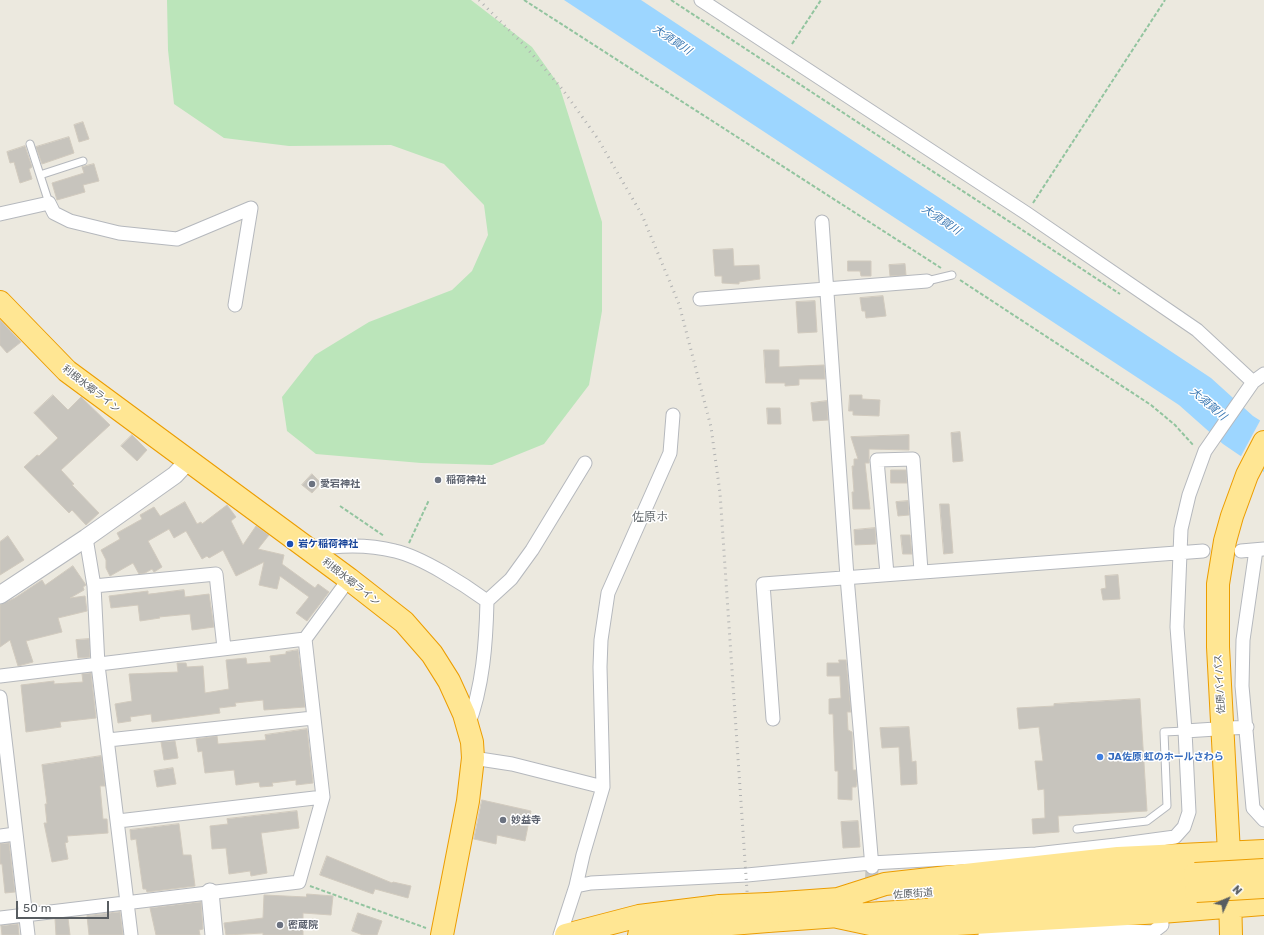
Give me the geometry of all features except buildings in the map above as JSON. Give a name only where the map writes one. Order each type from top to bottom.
[{"type":"highway","name":"利根水郷ライン","points":[[0,302],[67,371],[349,579],[404,622],[421,640],[449,681],[468,726],[473,758],[468,801],[442,934]]},
{"type":"highway","name":"佐原バイパス","points":[[1231,935],[1229,853],[1218,647],[1218,584],[1225,541],[1247,475],[1264,442]]},
{"type":"highway","points":[[836,908],[885,884],[1117,852],[1229,853],[1264,851]]},
{"type":"highway","name":"佐原街道","points":[[575,932],[639,916],[719,915],[1196,883],[1264,870]]},
{"type":"highway","name":"佐原街道","points":[[1196,883],[1264,887]]},
{"type":"highway","points":[[836,908],[889,928],[1161,912],[1264,904]]},
{"type":"highway","name":"佐原街道","points":[[639,935],[719,915]]},
{"type":"street","points":[[701,0],[1026,213],[1197,330],[1250,386]]},
{"type":"street","points":[[0,214],[49,204],[54,213],[70,221],[119,233],[177,239],[250,208],[235,305]]},
{"type":"street","points":[[822,222],[847,577],[872,865]]},
{"type":"street","points":[[700,299],[927,280]]},
{"type":"street","points":[[576,886],[591,883],[747,875],[1036,854],[1117,852],[1175,837],[1184,827],[1189,812],[1185,731],[1177,627],[1181,529],[1189,495],[1203,455],[1250,386],[1264,374]]},
{"type":"street","points":[[560,935],[576,886],[583,855],[603,787],[600,667],[601,640],[608,593],[670,453],[672,415]]},
{"type":"street","points":[[887,574],[878,460],[912,459],[921,571]]},
{"type":"street","points":[[0,595],[86,538],[175,475],[188,461]]},
{"type":"street","points":[[468,726],[477,702],[485,651],[487,601],[511,579],[532,550],[585,463]]},
{"type":"street","points":[[86,538],[94,586],[98,665],[131,935]]},
{"type":"street","points":[[309,550],[331,546],[371,547],[400,552],[470,588],[487,601]]},
{"type":"street","points":[[1240,551],[1260,550],[1243,640],[1242,686],[1247,727],[1253,808],[1264,820]]},
{"type":"street","points":[[773,719],[763,584],[1204,551]]},
{"type":"street","points":[[94,586],[216,574],[224,648]]},
{"type":"street","points":[[0,918],[299,882],[323,797],[305,639],[349,579]]},
{"type":"street","points":[[0,676],[305,639]]},
{"type":"street","points":[[0,697],[4,758],[28,935]]},
{"type":"street","points":[[108,740],[313,718]]},
{"type":"street","points":[[1185,731],[1247,727]]},
{"type":"street","points":[[473,758],[512,764],[603,787]]},
{"type":"street","points":[[118,821],[323,797]]},
{"type":"street","points":[[0,836],[15,834]]},
{"type":"street","points":[[210,892],[214,935]]},
{"type":"street","points":[[985,935],[1071,929],[1153,932],[1162,925],[1161,912]]},
{"type":"lane","points":[[30,144],[49,204]]},
{"type":"lane","points":[[40,175],[83,161]]},
{"type":"lane","points":[[927,280],[952,274]]},
{"type":"lane","points":[[1077,829],[1147,820],[1168,806],[1164,732],[1185,731]]},
{"type":"path","points":[[524,0],[952,274],[1151,405],[1175,425],[1203,455]]},
{"type":"path","points":[[671,0],[1124,297]]},
{"type":"path","points":[[785,55],[821,0]]},
{"type":"path","points":[[1026,213],[1165,0]]},
{"type":"path","points":[[340,506],[384,536],[400,552],[429,500]]},
{"type":"path","points":[[299,882],[442,934]]},
{"type":"green space","points":[[167,0],[471,0],[532,47],[559,85],[602,222],[602,311],[589,385],[544,444],[492,465],[421,463],[316,454],[287,431],[282,397],[315,355],[369,322],[452,290],[472,271],[488,235],[484,205],[444,164],[391,145],[289,146],[224,138],[174,104],[168,50]]},
{"type":"water","name":"大須賀川","points":[[564,0],[641,0],[1211,378],[1253,416],[1264,423],[1264,472],[1223,444],[1179,405]]},
{"type":"pier","points":[[1261,419],[1264,421],[1264,468],[1262,473],[1240,458]]},
{"type":"tunnel","points":[[870,919],[872,867]]},
{"type":"railway","points":[[479,0],[525,46],[563,90],[598,139],[642,215],[679,304],[711,427],[720,493],[750,935]]},
{"type":"place","name":"稲荷神社","points":[[438,480]]},
{"type":"place","name":"愛宕神社","points":[[312,484]]},
{"type":"place","name":"岩ケ稲荷神社","points":[[290,544]]},
{"type":"place","name":"JA佐原 虹のホールさわら","points":[[1100,757]]},
{"type":"place","name":"妙益寺","points":[[503,820]]},
{"type":"place","name":"密蔵院","points":[[280,925]]},
{"type":"district","name":"佐原ホ","points":[[650,518]]}]
